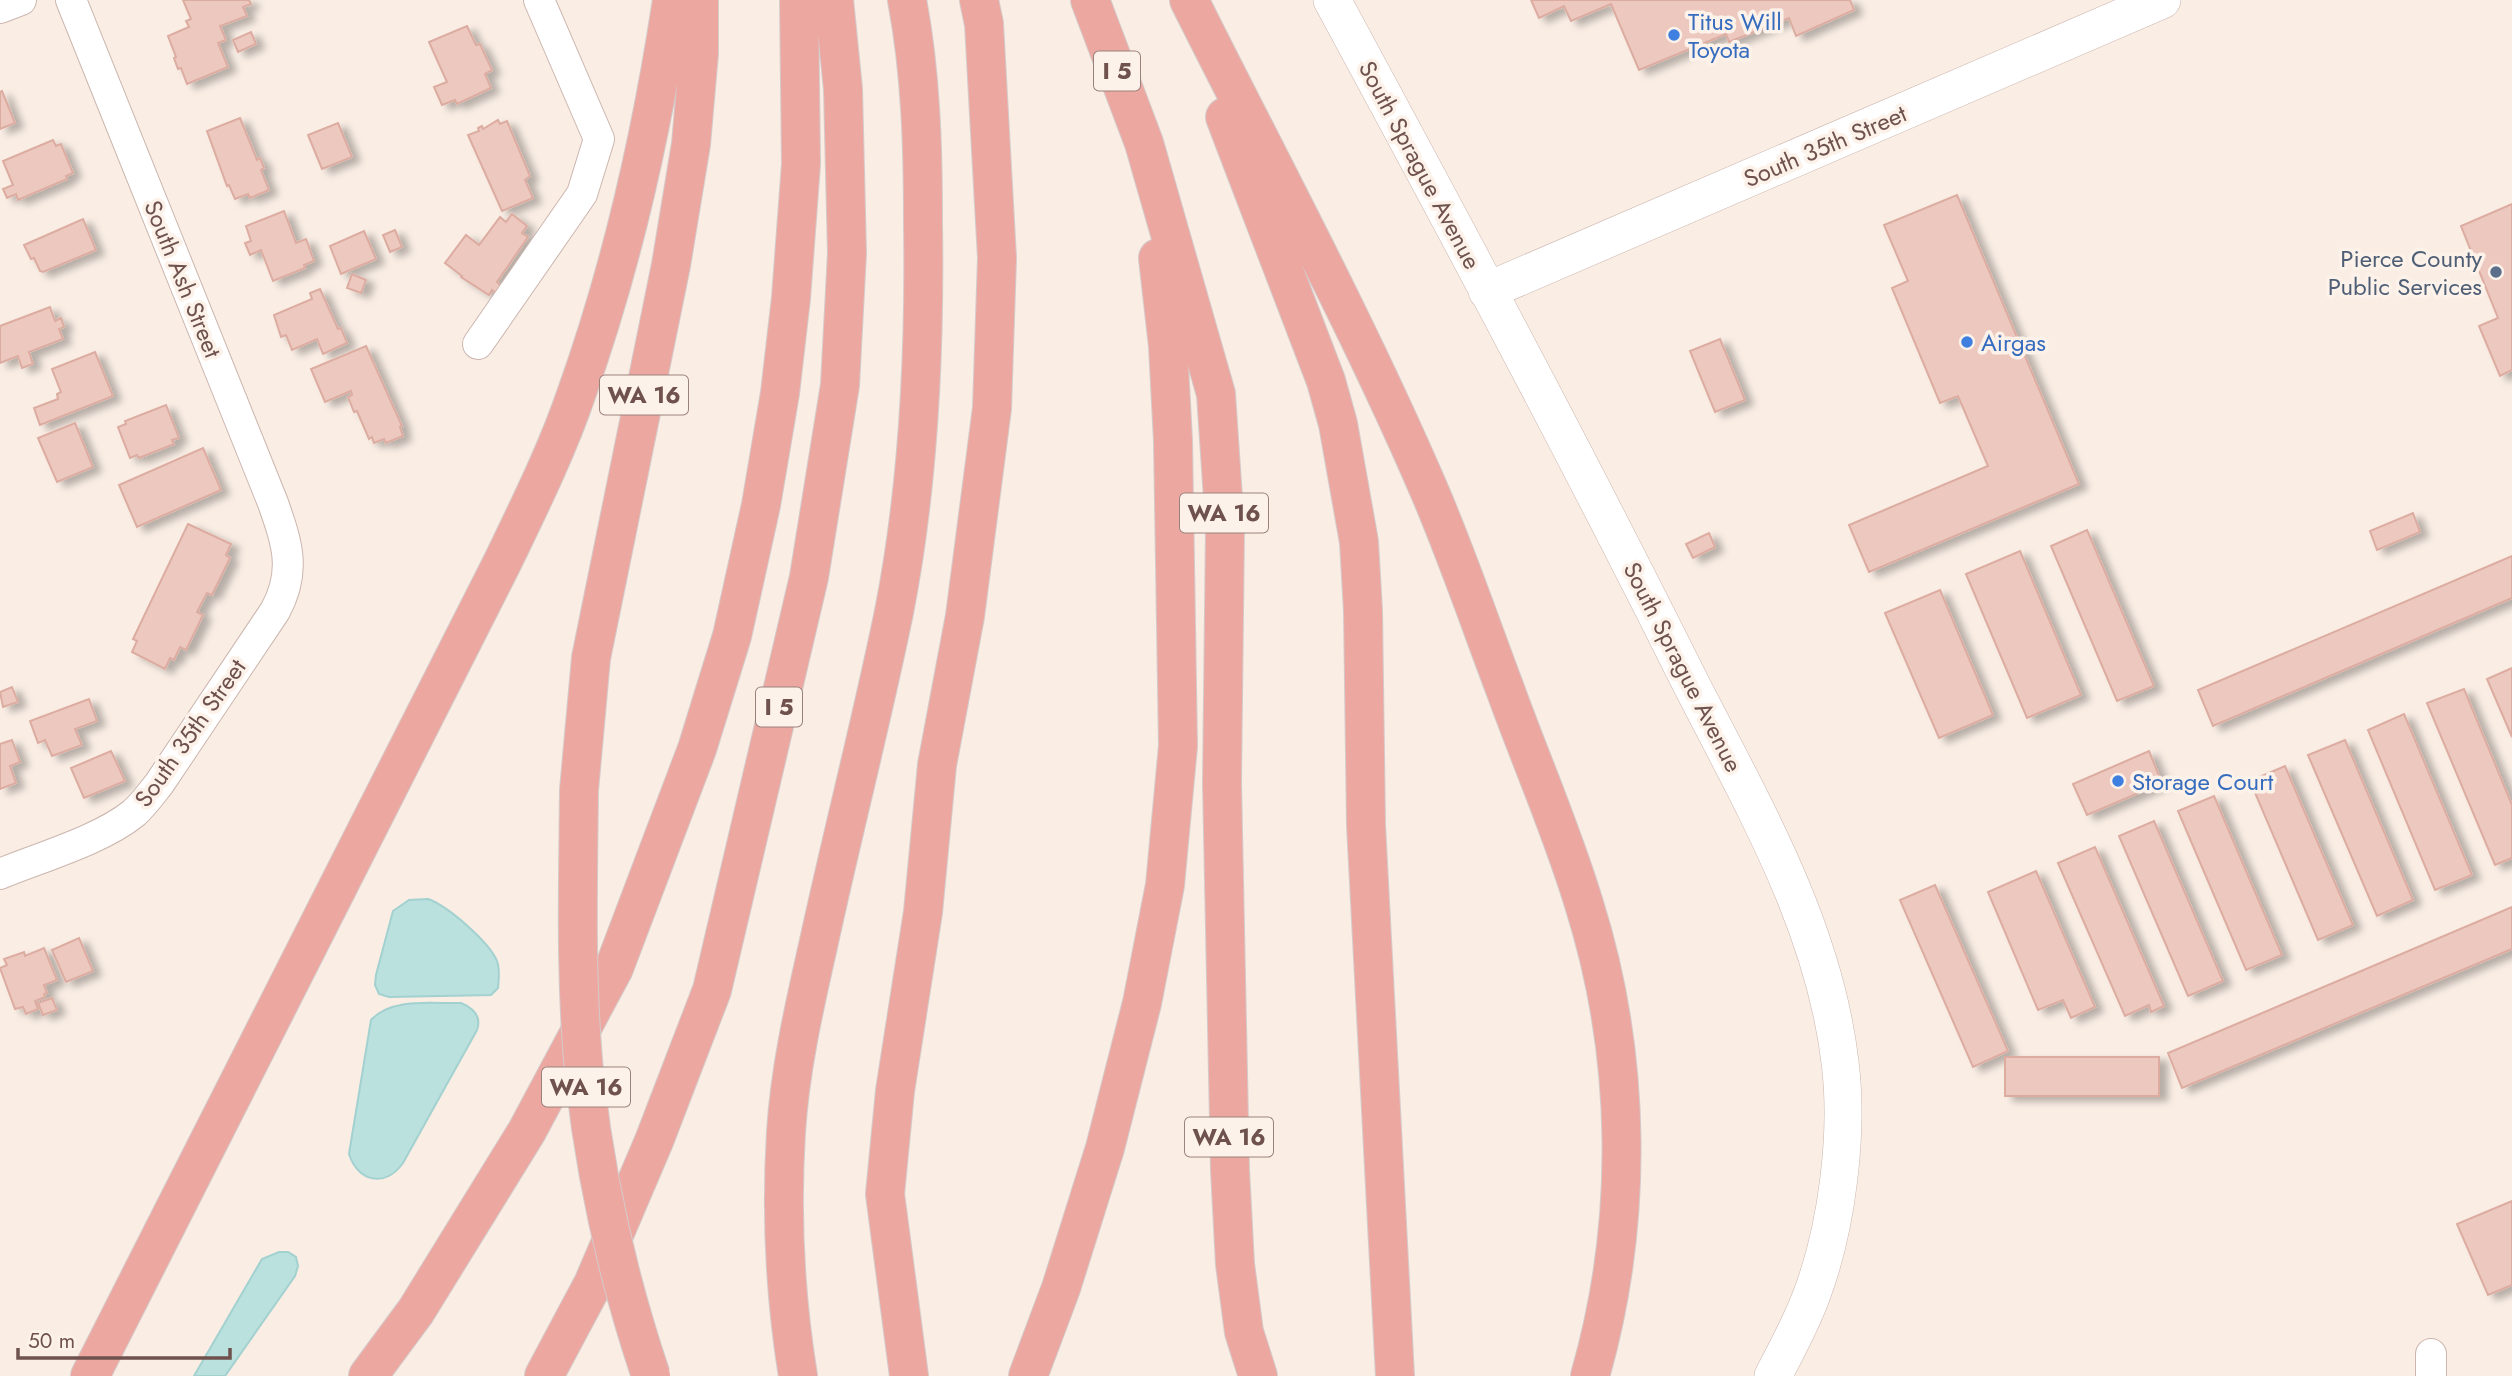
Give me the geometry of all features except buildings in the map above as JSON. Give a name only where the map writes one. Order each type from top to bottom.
[{"type":"highway","points":[[90,1376],[496,575],[543,477],[577,393],[608,296],[629,217],[672,0]]},
{"type":"highway","name":"WA 16","points":[[651,1376],[622,1281],[601,1185],[585,1081],[577,935],[579,790],[591,658],[671,265],[691,144],[699,52],[699,0]]},
{"type":"highway","points":[[368,1376],[416,1311],[527,1131],[614,968],[698,749],[732,636],[761,505],[780,393],[801,164],[799,0]]},
{"type":"highway","name":"I 5","points":[[544,1376],[593,1284],[654,1140],[712,990],[809,577],[839,385],[847,253],[844,89],[834,0]]},
{"type":"highway","points":[[798,1376],[789,1322],[785,1222],[786,1131],[807,996],[893,614],[907,540],[916,441],[924,298],[923,160],[908,0]]},
{"type":"highway","points":[[909,1376],[885,1194],[895,1091],[923,912],[937,765],[965,616],[992,408],[997,258],[984,24],[979,0]]},
{"type":"highway","name":"I 5","points":[[1028,1376],[1061,1287],[1105,1148],[1142,1003],[1165,885],[1178,746],[1173,441],[1168,346],[1143,142],[1090,0]]},
{"type":"highway","points":[[1183,0],[1242,166],[1326,381],[1338,424],[1359,542],[1363,611],[1366,825],[1395,1376]]},
{"type":"highway","points":[[1189,0],[1377,377],[1429,491],[1584,902],[1609,1006],[1619,1077],[1622,1128],[1615,1261],[1605,1327],[1591,1376]]},
{"type":"highway","name":"WA 16","points":[[1143,142],[1216,394],[1225,528],[1222,783],[1230,1170],[1235,1264],[1244,1332],[1258,1376]]},
{"type":"street","points":[[0,9],[20,0]]},
{"type":"street","name":"South Ash Street","points":[[71,0],[270,494],[289,559]]},
{"type":"street","points":[[478,344],[582,194],[599,139],[539,0]]},
{"type":"street","name":"South Sprague Avenue","points":[[1332,0],[1618,539],[1743,785],[1789,881],[1817,954],[1833,1018],[1841,1066],[1838,1188],[1822,1267],[1811,1298],[1773,1376]]},
{"type":"street","name":"South 35th Street","points":[[1487,291],[2162,0]]},
{"type":"street","name":"South 35th Street","points":[[0,873],[98,834],[117,825],[140,807],[159,784],[275,611],[287,580],[289,559]]},
{"type":"water","points":[[428,899],[457,917],[493,953],[498,964],[499,978],[498,988],[491,995],[389,997],[379,994],[375,985],[376,975],[393,911],[409,900]]},
{"type":"water","points":[[461,1003],[475,1013],[477,1030],[403,1163],[396,1171],[380,1179],[365,1176],[349,1154],[371,1020],[390,1008],[401,1005]]},
{"type":"water","points":[[279,1252],[288,1252],[296,1257],[298,1266],[295,1276],[225,1376],[194,1376],[262,1259]]},
{"type":"place","name":"Titus Will Toyota","points":[[1674,35]]},
{"type":"place","name":"Pierce County Public Services","points":[[2496,272]]},
{"type":"place","name":"Airgas","points":[[1967,342]]},
{"type":"place","name":"Storage Court","points":[[2118,781]]}]
